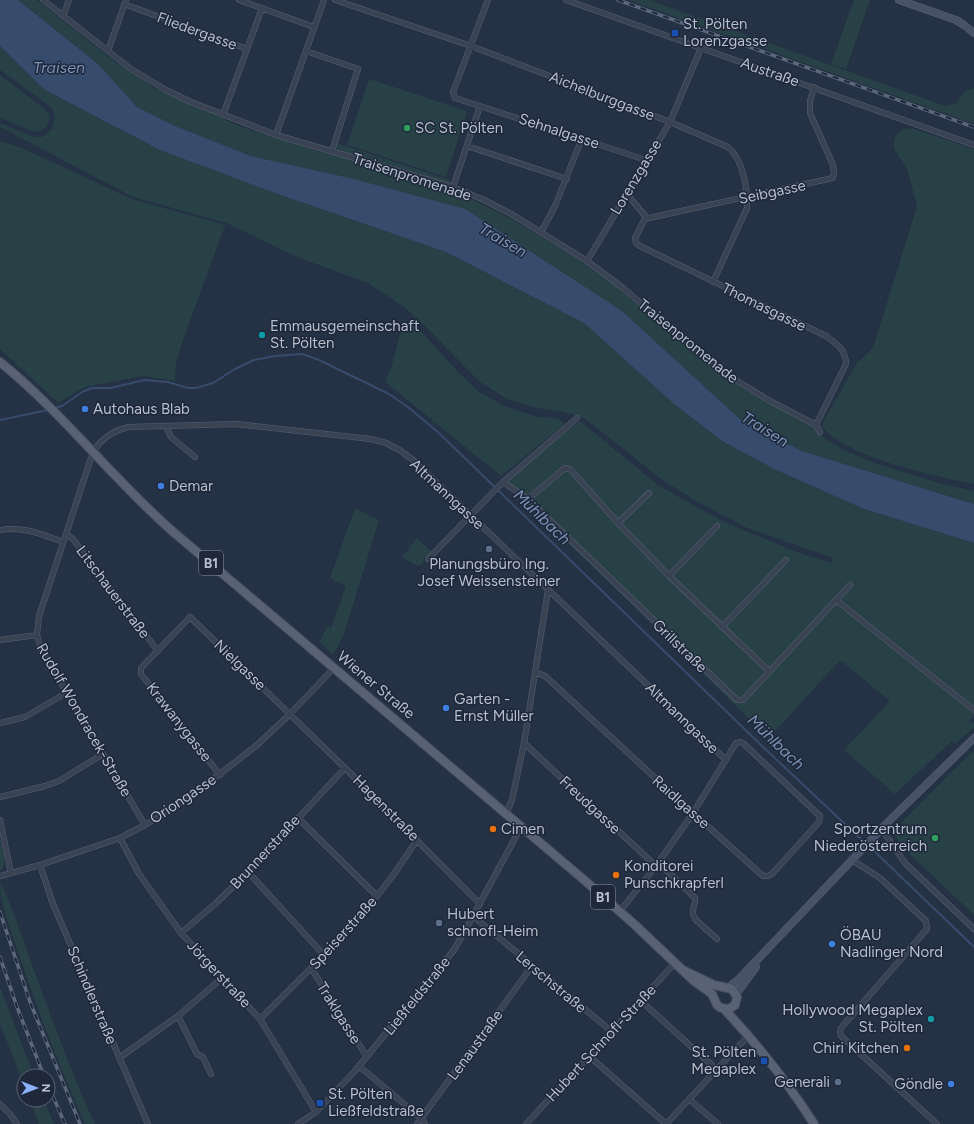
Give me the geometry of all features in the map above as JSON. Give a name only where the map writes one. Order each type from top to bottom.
[{"type":"main road","name":"Wiener Straße","points":[[0,362],[32,390],[160,520],[620,912],[683,970]]},
{"type":"main road","name":"B1","points":[[683,970],[714,985],[732,989],[736,994],[736,1004],[739,1017],[749,1035]]},
{"type":"main road","name":"B1","points":[[683,970],[694,981],[707,990],[715,998],[717,1005],[725,1010],[749,1035],[773,1065],[812,1123]]},
{"type":"main road","points":[[715,998],[718,991],[726,987]]},
{"type":"main road","points":[[725,1010],[732,1008],[736,1004]]},
{"type":"street","name":"Traisenpromenade","points":[[43,0],[131,68],[166,90],[191,102],[276,135],[453,187],[490,203],[587,260],[624,288],[726,374],[770,401],[816,425]]},
{"type":"street","points":[[63,16],[69,0]]},
{"type":"street","points":[[239,0],[314,27]]},
{"type":"street","points":[[276,135],[324,0]]},
{"type":"street","name":"Aichelburggasse","points":[[335,0],[471,46],[670,122],[728,147],[740,161],[748,197],[747,208],[713,282]]},
{"type":"street","points":[[471,46],[488,0]]},
{"type":"street","name":"Austraße","points":[[566,0],[974,145]]},
{"type":"street","points":[[899,0],[956,20],[974,33]]},
{"type":"street","points":[[108,51],[125,2]]},
{"type":"street","name":"Fliedergasse","points":[[125,2],[247,49]]},
{"type":"street","points":[[223,114],[262,8]]},
{"type":"street","name":"Sehnalgasse","points":[[471,46],[453,92],[453,95],[458,99],[646,160]]},
{"type":"street","name":"Lorenzgasse","points":[[587,260],[670,122],[701,48]]},
{"type":"street","points":[[306,51],[358,70],[332,151]]},
{"type":"street","name":"Seibgasse","points":[[646,217],[653,217],[833,178],[833,165],[810,113],[810,101],[814,88]]},
{"type":"street","points":[[453,187],[480,106]]},
{"type":"street","points":[[541,232],[567,179],[582,138]]},
{"type":"street","points":[[466,146],[567,179]]},
{"type":"street","points":[[627,194],[646,217]]},
{"type":"street","name":"Thomasgasse","points":[[646,217],[635,238],[637,244],[826,336],[841,348],[844,352],[846,364],[816,425]]},
{"type":"street","points":[[428,558],[503,482],[577,418]]},
{"type":"street","name":"Altmanngasse","points":[[93,452],[96,447],[115,430],[128,427],[236,424],[371,439],[401,451],[725,759]]},
{"type":"street","points":[[816,425],[820,432]]},
{"type":"street","points":[[166,426],[171,437],[195,457]]},
{"type":"street","name":"Rudolf Wondracek-Straße","points":[[93,452],[39,616],[37,635],[41,649],[66,693],[145,825]]},
{"type":"street","points":[[528,499],[565,468],[570,469],[618,523],[669,576],[769,671]]},
{"type":"street","name":"Grillstraße","points":[[503,482],[528,499],[737,700],[743,700],[850,585]]},
{"type":"street","points":[[618,523],[649,493]]},
{"type":"street","points":[[669,576],[717,526]]},
{"type":"street","points":[[0,530],[9,528],[27,530],[63,542]]},
{"type":"street","name":"Litschauerstraße","points":[[66,534],[73,538],[158,651]]},
{"type":"street","points":[[722,627],[786,560]]},
{"type":"street","points":[[506,814],[512,800],[524,743],[548,590]]},
{"type":"street","points":[[836,600],[974,710]]},
{"type":"street","name":"Krawanygasse","points":[[190,617],[141,668],[141,674],[220,775]]},
{"type":"street","name":"Nielgasse","points":[[190,617],[290,714]]},
{"type":"street","points":[[0,640],[37,635]]},
{"type":"street","name":"Oriongasse","points":[[0,876],[40,865],[120,838],[145,825],[186,800],[256,746],[290,714],[334,668]]},
{"type":"street","name":"Raidlgasse","points":[[535,672],[545,676],[692,813],[763,876],[768,876],[772,874],[819,822],[820,816],[743,743],[736,743],[725,759]]},
{"type":"street","points":[[0,723],[25,717],[66,693]]},
{"type":"street","name":"Hagenstraße","points":[[290,714],[480,904]]},
{"type":"street","points":[[726,987],[738,980],[882,828],[937,772],[974,738]]},
{"type":"street","name":"Freudgasse","points":[[524,743],[695,898],[692,913],[693,916],[717,939]]},
{"type":"street","points":[[0,797],[60,781],[103,754]]},
{"type":"street","points":[[620,912],[658,865],[725,759]]},
{"type":"street","name":"Brunnerstraße","points":[[181,934],[248,872],[345,768]]},
{"type":"street","points":[[298,818],[377,896]]},
{"type":"street","points":[[0,820],[11,873]]},
{"type":"street","name":"Ließfeldstraße","points":[[298,1124],[316,1112],[359,1066],[454,950],[474,916],[521,827]]},
{"type":"street","points":[[882,828],[905,864],[974,929]]},
{"type":"street","name":"Jörgerstraße","points":[[120,838],[139,874],[181,934],[260,1019],[316,1112]]},
{"type":"street","name":"Speiserstraße","points":[[260,1019],[324,955],[377,896],[417,840]]},
{"type":"street","points":[[852,860],[880,878],[926,921],[927,925],[926,929],[841,1028],[840,1032],[842,1036],[937,1124]]},
{"type":"street","name":"Schindlerstraße","points":[[40,865],[52,904],[148,1124]]},
{"type":"street","points":[[248,872],[324,955]]},
{"type":"street","name":"Lerschstraße","points":[[474,916],[611,1031]]},
{"type":"street","points":[[736,994],[783,932]]},
{"type":"street","name":"Hubert Schnofl-Straße","points":[[526,1124],[675,963]]},
{"type":"street","name":"Lenaustraße","points":[[417,1124],[532,966]]},
{"type":"street","name":"Traklgasse","points":[[311,968],[367,1057]]},
{"type":"street","points":[[119,1058],[178,1016],[222,978]]},
{"type":"street","points":[[640,1000],[716,1069]]},
{"type":"street","points":[[178,1016],[197,1054],[203,1057],[211,1074]]},
{"type":"street","points":[[589,1056],[666,1124],[749,1035]]},
{"type":"street","points":[[359,1066],[422,1118],[425,1124]]},
{"type":"street","points":[[689,1100],[718,1124]]},
{"type":"street","points":[[0,1104],[17,1124]]},
{"type":"green space","points":[[18,0],[37,0],[117,63],[155,88],[242,127],[324,153],[342,155],[457,192],[512,219],[584,263],[618,288],[705,362],[729,379],[761,399],[813,427],[828,441],[846,451],[872,462],[939,483],[974,491],[974,504],[802,451],[742,421],[622,311],[350,178],[251,156],[175,126],[137,107],[98,64]]},
{"type":"green space","points":[[628,0],[649,0],[945,106],[957,103],[964,92],[974,88],[974,124]]},
{"type":"green space","points":[[854,0],[870,0],[846,69],[831,64]]},
{"type":"green space","points":[[0,46],[45,90],[160,150],[269,191],[446,252],[584,323],[673,403],[722,441],[774,469],[864,509],[974,543],[974,715],[968,723],[974,722],[974,727],[955,744],[952,741],[895,794],[844,750],[890,701],[840,660],[769,738],[525,501],[500,482],[580,421],[658,485],[720,520],[794,551],[832,563],[833,558],[747,528],[698,502],[665,482],[584,418],[563,412],[537,408],[507,399],[480,382],[420,321],[404,307],[368,283],[297,257],[226,223],[133,197],[0,127],[0,123],[34,137],[42,137],[52,129],[55,117],[51,107],[0,70]]},
{"type":"green space","points":[[0,75],[46,110],[49,121],[46,127],[42,130],[34,132],[0,118]]},
{"type":"green space","name":"SC St. Pölten","points":[[369,79],[467,111],[446,177],[347,145]]},
{"type":"green space","points":[[911,128],[974,149],[974,484],[915,471],[871,457],[851,448],[835,438],[822,427],[823,422],[857,363],[873,348],[917,206],[907,169],[894,149],[894,139],[897,134],[904,129]]},
{"type":"green space","points":[[0,141],[22,148],[132,199],[225,225],[182,343],[176,364],[175,381],[143,376],[85,387],[58,403],[0,349]]},
{"type":"green space","points":[[337,143],[450,180],[449,185],[335,151]]},
{"type":"green space","points":[[404,320],[419,329],[458,372],[478,391],[504,406],[538,417],[557,418],[565,424],[501,476],[385,382],[391,368]]},
{"type":"green space","points":[[355,508],[379,520],[344,634],[333,655],[319,642],[328,626],[331,628],[346,586],[330,578]]},
{"type":"green space","points":[[417,538],[432,552],[428,557],[423,558],[423,564],[417,566],[402,557]]},
{"type":"green space","name":"Sportzentrum Niederösterreich","points":[[974,750],[974,915],[901,846],[893,831]]},
{"type":"green space","points":[[0,838],[4,864],[0,871]]},
{"type":"green space","points":[[0,884],[3,886],[58,1036],[95,1124],[85,1124],[57,1058],[6,915],[0,892]]},
{"type":"green space","points":[[0,987],[31,1068],[17,1068],[0,1024]]},
{"type":"green space","points":[[33,1108],[47,1108],[54,1124],[39,1124]]},
{"type":"water","name":"Traisen","points":[[0,0],[18,0],[98,64],[137,107],[175,126],[251,156],[350,178],[465,209],[622,311],[742,421],[802,451],[974,504],[974,543],[864,509],[774,469],[722,441],[673,403],[584,323],[446,252],[269,191],[160,150],[45,90],[0,46]]},
{"type":"waterway","name":"Mühlbach","points":[[54,408],[62,406],[82,392],[92,388],[111,388],[144,380],[168,382],[188,388],[196,388],[213,383],[235,369],[254,360],[275,356],[302,354],[319,360],[389,394],[408,407],[439,433],[761,745],[865,843]]},
{"type":"waterway","name":"Mühlbach","points":[[0,420],[48,410]]},
{"type":"waterway","name":"Mühlbach","points":[[869,846],[974,947]]},
{"type":"railway","points":[[618,0],[974,127]]},
{"type":"railway","points":[[0,912],[30,1002],[80,1124]]},
{"type":"railway","points":[[0,957],[17,1007],[41,1068]]},
{"type":"railway","points":[[56,1103],[65,1124]]},
{"type":"place","name":"St. Pölten Lorenzgasse","points":[[675,33]]},
{"type":"place","name":"SC St. Pölten","points":[[407,128]]},
{"type":"place","name":"Emmausgemeinschaft St. Pölten","points":[[262,335]]},
{"type":"place","name":"Autohaus Blab","points":[[85,409]]},
{"type":"place","name":"Demar","points":[[161,486]]},
{"type":"place","name":"Planungsbüro Ing. Josef Weissensteiner","points":[[489,549]]},
{"type":"place","name":"Garten - Ernst Müller","points":[[446,708]]},
{"type":"place","name":"Cimen","points":[[493,829]]},
{"type":"place","name":"Sportzentrum Niederösterreich","points":[[935,838]]},
{"type":"place","name":"Konditorei Punschkrapferl","points":[[616,875]]},
{"type":"place","name":"Hubert schnofl-Heim","points":[[439,923]]},
{"type":"place","name":"ÖBAU Nadlinger Nord","points":[[832,944]]},
{"type":"place","name":"Hollywood Megaplex St. Pölten","points":[[931,1019]]},
{"type":"place","name":"Chiri Kitchen","points":[[907,1048]]},
{"type":"place","name":"St. Pölten Megaplex","points":[[764,1061]]},
{"type":"place","name":"Generali","points":[[838,1082]]},
{"type":"place","name":"Göndle","points":[[951,1084]]},
{"type":"place","name":"St. Pölten Ließfeldstraße","points":[[320,1103]]}]
